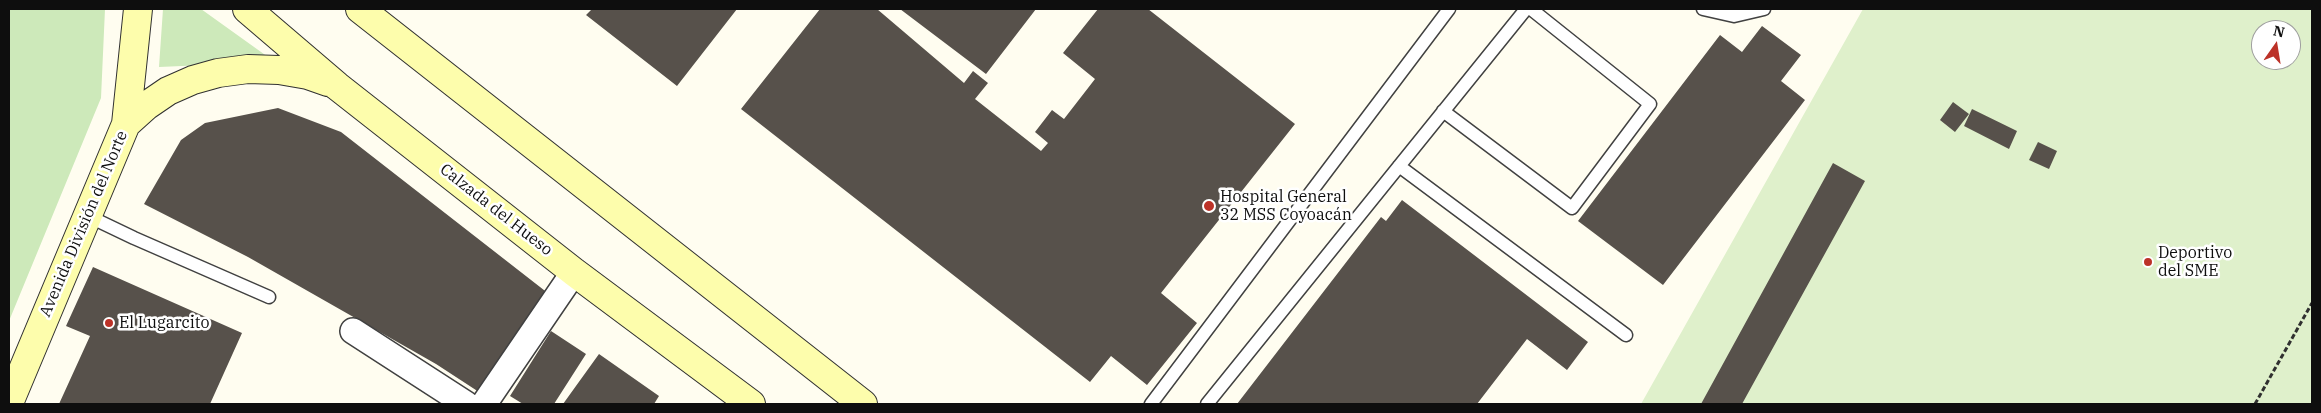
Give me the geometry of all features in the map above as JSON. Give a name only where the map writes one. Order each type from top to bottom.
[{"type":"main road","name":"Avenida División del Norte","points":[[9,403],[126,124],[138,9]]},
{"type":"main road","name":"Calzada del Hueso","points":[[247,9],[337,86],[574,272],[751,404]]},
{"type":"main road","points":[[360,9],[863,404]]},
{"type":"main road","points":[[126,124],[146,106],[168,91],[218,72],[248,68],[279,70],[308,75],[337,86]]},
{"type":"street","points":[[484,404],[574,272]]},
{"type":"street","points":[[353,331],[466,404]]},
{"type":"lane","points":[[1152,404],[1449,9]]},
{"type":"lane","points":[[1208,404],[1526,9]]},
{"type":"lane","points":[[1443,112],[1572,208],[1650,104],[1531,9]]},
{"type":"lane","points":[[1703,9],[1734,16],[1764,9]]},
{"type":"lane","points":[[1399,166],[1626,335]]},
{"type":"lane","points":[[88,216],[269,297]]},
{"type":"path","points":[[2255,404],[2312,303]]},
{"type":"green space","points":[[9,9],[105,9],[101,98],[9,321]]},
{"type":"green space","points":[[163,9],[201,9],[275,62],[159,67]]},
{"type":"green space","points":[[1863,9],[2312,9],[2312,404],[1641,404]]},
{"type":"building","points":[[592,9],[737,9],[677,86],[586,15]]},
{"type":"building","points":[[820,9],[877,9],[964,83],[973,71],[988,83],[975,99],[1041,151],[1048,143],[1035,132],[1052,110],[1064,119],[1095,79],[1063,53],[1098,9],[1148,9],[1295,124],[1161,293],[1197,323],[1147,385],[1111,356],[1090,382],[741,109]]},
{"type":"building","points":[[900,9],[1036,9],[986,74]]},
{"type":"building","points":[[1762,26],[1801,55],[1781,81],[1805,100],[1663,285],[1578,221],[1720,35],[1742,52]]},
{"type":"building","points":[[1953,102],[1969,114],[1955,132],[1940,120]]},
{"type":"building","points":[[278,108],[341,132],[549,294],[482,394],[436,364],[248,257],[144,204],[181,140],[205,123]]},
{"type":"building","points":[[1972,109],[2017,131],[2009,149],[1964,126]]},
{"type":"building","points":[[2038,142],[2057,151],[2049,169],[2029,160]]},
{"type":"building","points":[[1833,163],[1865,181],[1742,404],[1701,404]]},
{"type":"building","points":[[1402,200],[1588,342],[1567,370],[1527,339],[1477,404],[1237,404],[1381,217],[1386,221]]},
{"type":"building","points":[[93,267],[242,333],[210,404],[59,404],[90,336],[66,326]]},
{"type":"building","points":[[551,331],[586,354],[554,404],[523,404],[510,396]]},
{"type":"building","points":[[599,354],[659,396],[654,404],[563,404]]},
{"type":"place","name":"Hospital General 32 MSS Coyoacán","points":[[1209,206]]},
{"type":"place","name":"Deportivo del SME","points":[[2148,262]]},
{"type":"place","name":"El Lugarcito","points":[[109,323]]}]
